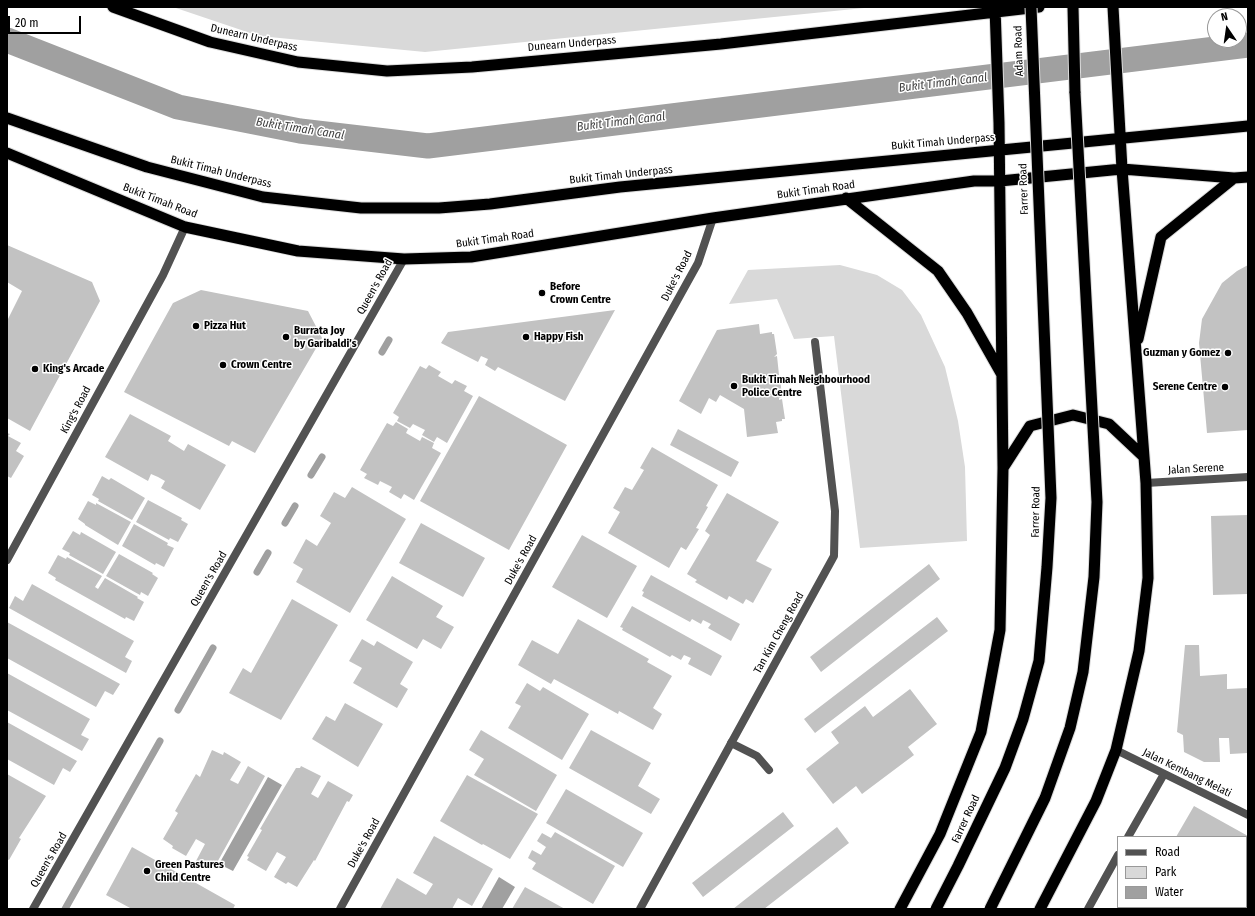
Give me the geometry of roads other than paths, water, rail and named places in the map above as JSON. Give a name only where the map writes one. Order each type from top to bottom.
[{"type":"highway","name":"Dunearn Underpass","points":[[113,7],[210,42],[298,62],[387,71],[472,67],[721,44],[1039,7]]},
{"type":"highway","points":[[900,909],[940,834],[981,732],[1000,630],[1003,468],[999,123],[995,7]]},
{"type":"highway","name":"Adam Road","points":[[1031,7],[1034,94]]},
{"type":"highway","points":[[990,909],[1045,798],[1070,728],[1083,672],[1094,577],[1097,502],[1075,93],[1073,7]]},
{"type":"highway","points":[[1040,909],[1096,801],[1116,750],[1139,651],[1148,578],[1146,483],[1122,169],[1113,7]]},
{"type":"highway","name":"Farrer Road","points":[[936,909],[1005,768],[1024,719],[1039,661],[1047,567],[1050,498],[1034,94]]},
{"type":"highway","name":"Bukit Timah Underpass","points":[[7,118],[147,166],[263,197],[361,208],[439,208],[490,204],[620,187],[1248,126]]},
{"type":"highway","name":"Bukit Timah Road","points":[[7,154],[185,227],[298,251],[404,259],[471,257],[713,218],[974,181],[1000,181],[1122,169],[1234,178],[1248,177]]},
{"type":"highway","points":[[1136,349],[1161,237],[1234,178]]},
{"type":"highway","points":[[846,198],[938,272],[967,313],[1002,374]]},
{"type":"highway","points":[[1003,468],[1030,426],[1073,415],[1109,424],[1143,456]]},
{"type":"street","name":"Duke's Road","points":[[340,909],[698,264],[713,218]]},
{"type":"street","name":"King's Road","points":[[7,560],[163,275],[185,227]]},
{"type":"street","name":"Queen's Road","points":[[33,909],[404,259]]},
{"type":"street","name":"Tan Kim Cheng Road","points":[[640,909],[834,556],[835,512],[815,342]]},
{"type":"street","name":"Jalan Serene","points":[[1146,483],[1248,477]]},
{"type":"street","points":[[731,743],[757,756],[770,770]]},
{"type":"street","name":"Jalan Kembang Melati","points":[[1116,750],[1248,815]]},
{"type":"street","points":[[1129,836],[1164,774]]},
{"type":"street","points":[[1088,909],[1117,857]]},
{"type":"water","points":[[268,777],[282,785],[233,871],[219,864]]},
{"type":"water","points":[[499,877],[515,887],[502,909],[481,909]]},
{"type":"waterway","name":"Bukit Timah Canal","points":[[7,40],[178,107],[300,131],[428,146],[1248,45]]},
{"type":"waterway","points":[[382,352],[389,340]]},
{"type":"waterway","points":[[311,475],[322,457]]},
{"type":"waterway","points":[[285,523],[295,506]]},
{"type":"waterway","points":[[257,572],[268,553]]},
{"type":"waterway","points":[[178,710],[213,648]]},
{"type":"waterway","points":[[65,909],[160,741]]},
{"type":"place","name":"Before Crown Centre","points":[[542,293]]},
{"type":"place","name":"Pizza Hut","points":[[196,326]]},
{"type":"place","name":"Burrata Joy by Garibaldi’s","points":[[286,337]]},
{"type":"place","name":"Happy Fish","points":[[526,337]]},
{"type":"place","name":"Guzman y Gomez","points":[[1228,353]]},
{"type":"place","name":"Crown Centre","points":[[223,365]]},
{"type":"place","name":"King's Arcade","points":[[35,369]]},
{"type":"place","name":"Bukit Timah Neighbourhood Police Centre","points":[[734,386]]},
{"type":"place","name":"Serene Centre","points":[[1225,387]]},
{"type":"place","name":"Green Pastures Child Centre","points":[[147,871]]}]
